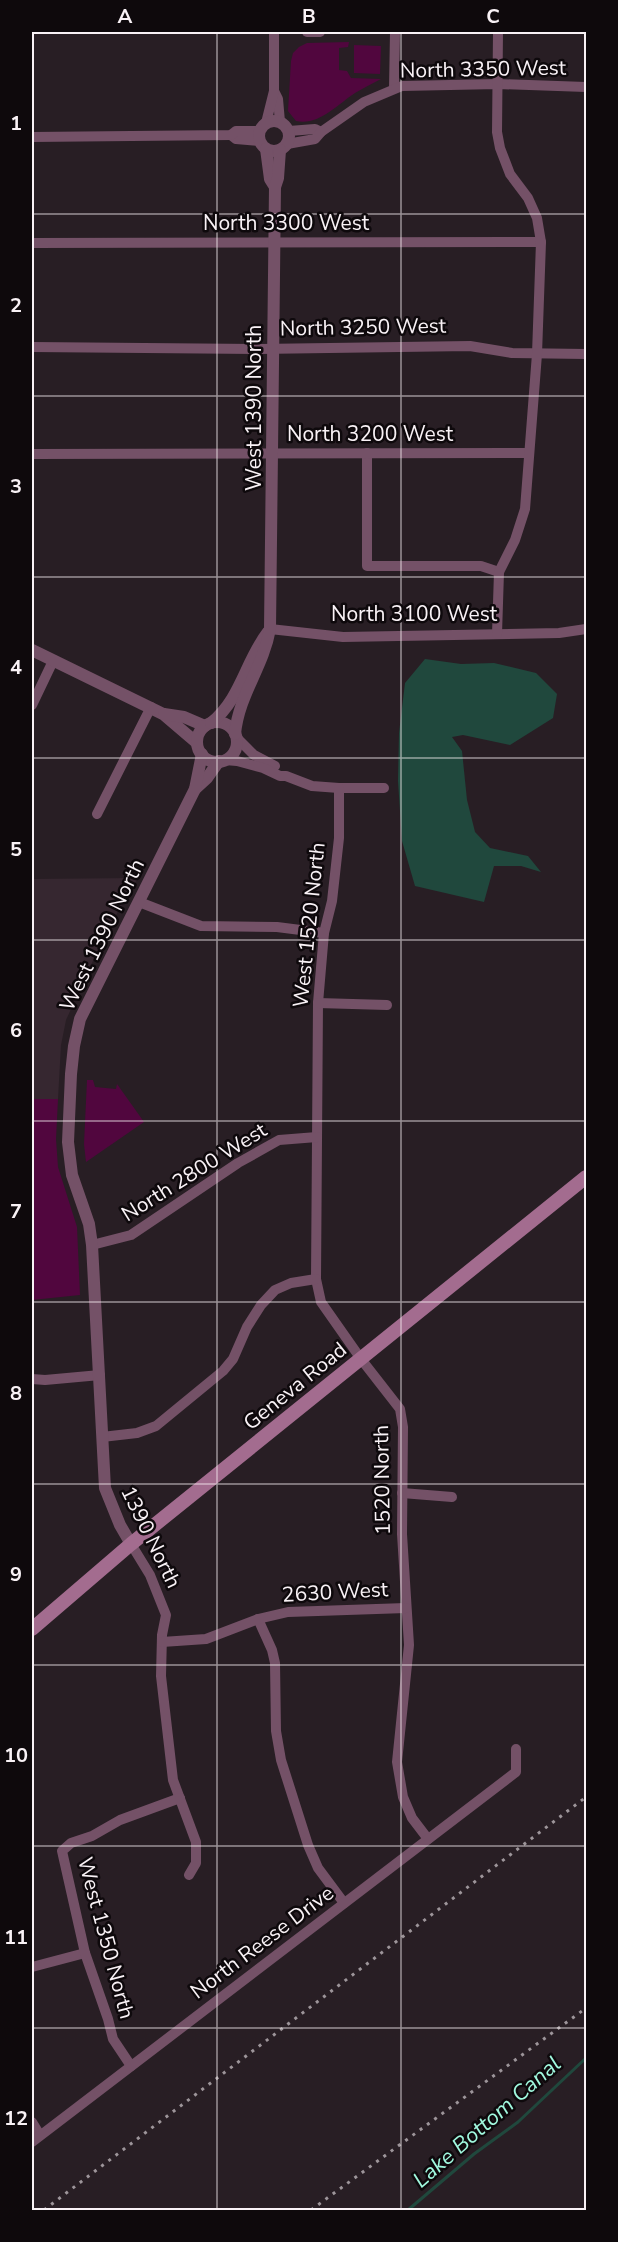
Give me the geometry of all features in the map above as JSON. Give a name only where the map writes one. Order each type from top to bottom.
[{"type":"main road","name":"Geneva Road","points":[[32,1629],[131,1544],[586,1177]]},
{"type":"street","name":"West 1390 North","points":[[236,736],[239,708],[267,649],[270,629],[275,187],[284,147],[284,127],[274,91],[274,32]]},
{"type":"street","points":[[307,32],[320,32]]},
{"type":"street","points":[[394,88],[395,32]]},
{"type":"street","points":[[497,634],[499,572],[515,540],[525,509],[537,354],[541,242],[537,218],[528,198],[510,174],[500,148],[497,132],[498,32]]},
{"type":"street","name":"North 3350 West","points":[[284,147],[315,139],[321,132],[364,102],[394,88],[498,84],[586,87]]},
{"type":"street","name":"West 1390 North","points":[[274,91],[270,99],[263,136],[270,179],[275,187]]},
{"type":"street","points":[[32,137],[231,135],[236,131],[263,136],[284,127],[315,129],[321,132]]},
{"type":"street","points":[[263,136],[275,151],[284,147]]},
{"type":"street","name":"North 3300 West","points":[[32,243],[541,242]]},
{"type":"street","name":"North 3250 West","points":[[32,347],[470,346],[512,353],[586,354]]},
{"type":"street","points":[[367,453],[367,566],[481,566],[499,572]]},
{"type":"street","name":"North 3200 West","points":[[32,454],[528,453]]},
{"type":"street","points":[[200,748],[201,731],[231,704],[258,645],[270,629]]},
{"type":"street","name":"North 3100 West","points":[[270,629],[343,637],[559,633],[586,629]]},
{"type":"street","points":[[32,650],[163,714],[200,748],[207,759],[237,760],[312,786],[384,788]]},
{"type":"street","points":[[32,705],[52,661]]},
{"type":"street","points":[[97,814],[151,707]]},
{"type":"street","points":[[163,714],[184,717],[208,725],[224,723],[254,755],[283,771],[286,776]]},
{"type":"street","points":[[222,761],[235,751],[236,736]]},
{"type":"street","name":"West 1390 North","points":[[92,1245],[89,1224],[72,1174],[69,1156],[70,1080],[74,1046],[80,1019],[195,789],[200,748]]},
{"type":"street","name":"West 1390 North","points":[[195,789],[222,761]]},
{"type":"street","name":"West 1520 North","points":[[317,1137],[318,1004],[324,933],[332,901],[339,838],[339,788]]},
{"type":"street","points":[[139,902],[201,926],[277,927],[324,933]]},
{"type":"street","points":[[318,1004],[387,1005]]},
{"type":"street","name":"North 2800 West","points":[[92,1245],[131,1235],[238,1163],[279,1140],[317,1137]]},
{"type":"street","name":"1520 North","points":[[317,1137],[316,1279],[321,1302],[400,1409],[403,1427],[402,1493],[409,1645],[397,1762],[403,1797],[412,1818],[428,1839]]},
{"type":"street","name":"1390 North","points":[[92,1245],[105,1488],[120,1525],[150,1575],[166,1616],[162,1642],[161,1676],[173,1780],[196,1842],[196,1863],[189,1875]]},
{"type":"street","points":[[102,1437],[137,1433],[156,1426],[223,1371],[233,1359],[247,1327],[261,1305],[275,1290],[291,1283],[316,1279]]},
{"type":"street","points":[[32,1379],[100,1375]]},
{"type":"street","points":[[402,1493],[452,1497]]},
{"type":"street","name":"2630 West","points":[[162,1642],[206,1639],[258,1619],[288,1612],[406,1608]]},
{"type":"street","points":[[258,1619],[272,1650],[275,1663],[276,1731],[280,1760],[318,1868],[344,1904]]},
{"type":"street","name":"North Reese Drive","points":[[36,2139],[516,1772],[516,1749]]},
{"type":"street","name":"West 1350 North","points":[[131,2066],[112,2039],[108,2019],[85,1953],[62,1851],[71,1843],[92,1836],[120,1820],[180,1798]]},
{"type":"street","points":[[32,1967],[85,1953]]},
{"type":"street","points":[[32,2122],[36,2139]]},
{"type":"shaded area","points":[[349,42],[348,47],[339,48],[339,70],[347,71],[351,78],[381,79],[355,93],[320,117],[304,122],[296,121],[288,111],[293,53],[307,43]]},
{"type":"shaded area","points":[[354,45],[381,46],[380,74],[354,73]]},
{"type":"shaded area","points":[[425,659],[461,664],[494,663],[536,673],[557,694],[553,718],[510,745],[463,735],[452,737],[462,751],[467,800],[475,832],[490,848],[528,856],[541,872],[521,866],[494,866],[484,902],[415,886],[402,841],[398,781],[399,733],[405,683]]},
{"type":"shaded area","points":[[138,878],[107,930],[66,1020],[61,1045],[58,1099],[32,1099],[32,879]]},
{"type":"shaded area","points":[[87,1080],[93,1080],[95,1087],[116,1089],[117,1084],[144,1122],[86,1162],[84,1144]]},
{"type":"shaded area","points":[[32,1099],[58,1099],[56,1139],[58,1167],[77,1227],[80,1295],[32,1300]]},
{"type":"waterway","name":"Lake Bottom Canal","points":[[408,2210],[474,2154],[518,2122],[586,2058]]},
{"type":"railway","points":[[44,2210],[586,1797]]},
{"type":"railway","points":[[311,2210],[586,2008]]}]
